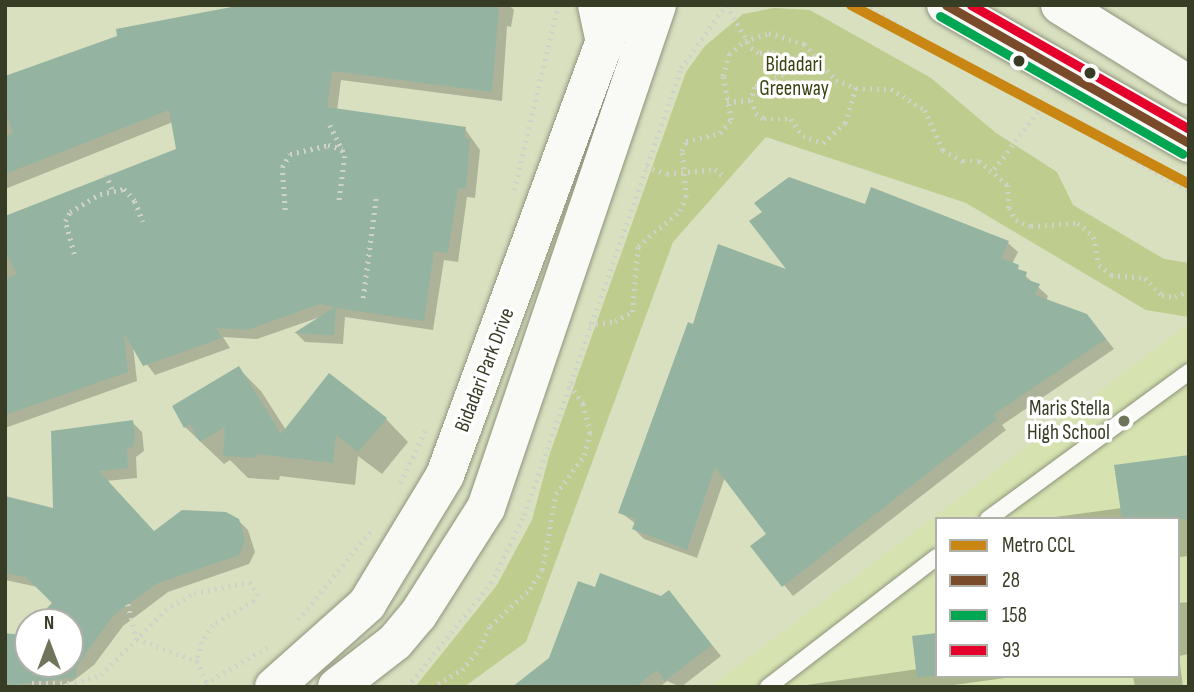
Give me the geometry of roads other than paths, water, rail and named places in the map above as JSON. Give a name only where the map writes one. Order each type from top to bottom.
[{"type":"main road","points":[[597,5],[605,44]]},
{"type":"main road","name":"Bidadari Park Drive","points":[[274,687],[367,604],[445,475],[618,5]]},
{"type":"main road","name":"Bidadari Park Drive","points":[[350,681],[395,642],[446,578],[486,509],[657,5]]},
{"type":"main road","points":[[946,5],[1189,143]]},
{"type":"main road","points":[[1060,5],[1112,33],[1189,85]]},
{"type":"main road","points":[[367,604],[357,630],[360,647],[371,649],[395,642]]},
{"type":"lane","points":[[991,517],[1189,372]]},
{"type":"lane","points":[[768,687],[935,559]]},
{"type":"metro line","name":"CCL","points":[[851,5],[1189,184]]},
{"type":"place","name":"Maris Stella High School","points":[[1124,421]]},
{"type":"park label","name":"Bidadari Greenway","points":[[794,77]]}]
